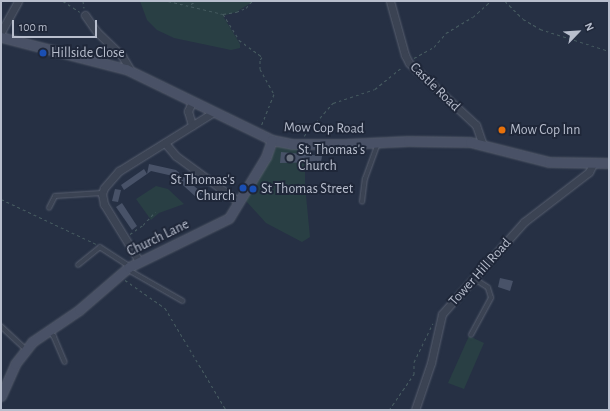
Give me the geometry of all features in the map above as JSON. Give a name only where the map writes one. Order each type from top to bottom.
[{"type":"street","points":[[1,32],[18,1]]},
{"type":"street","name":"Castle Road","points":[[390,1],[409,62],[476,125],[483,144]]},
{"type":"street","points":[[85,15],[97,32],[122,56],[131,71]]},
{"type":"street","name":"Mow Cop Road","points":[[1,37],[131,71],[212,112],[272,140],[301,144],[430,141],[483,144],[549,162],[593,164],[609,163]]},
{"type":"street","points":[[192,102],[188,111],[192,125]]},
{"type":"street","points":[[139,261],[104,204],[102,193],[108,181],[119,171],[212,112]]},
{"type":"street","name":"Church Lane","points":[[1,396],[15,364],[32,342],[79,310],[128,268],[139,261],[222,222],[234,212],[266,157],[272,140]]},
{"type":"street","points":[[165,143],[182,161],[239,202]]},
{"type":"street","name":"Tower Hill Road","points":[[415,410],[430,363],[438,322],[442,314],[524,222],[589,172],[593,164]]},
{"type":"lane","points":[[362,202],[365,179],[378,143]]},
{"type":"lane","points":[[49,208],[55,196],[102,193]]},
{"type":"lane","points":[[78,265],[100,247],[128,268],[183,301]]},
{"type":"lane","points":[[470,335],[491,298],[488,288],[474,279]]},
{"type":"lane","points":[[1,326],[26,349]]},
{"type":"lane","points":[[48,330],[54,336],[65,362]]},
{"type":"path","points":[[63,1],[85,15]]},
{"type":"path","points":[[83,1],[85,15]]},
{"type":"path","points":[[168,1],[223,14],[236,12],[246,8],[252,1]]},
{"type":"path","points":[[189,5],[196,1]]},
{"type":"path","points":[[301,144],[307,130],[333,103],[383,85],[409,62],[434,46],[446,33],[473,18],[491,1]]},
{"type":"path","points":[[505,1],[523,19],[540,30],[609,51]]},
{"type":"path","points":[[223,14],[239,40],[262,57],[260,69],[274,94],[263,117],[259,135]]},
{"type":"path","points":[[1,199],[100,247]]},
{"type":"path","points":[[125,237],[143,225],[155,212]]},
{"type":"path","points":[[118,275],[165,308],[226,410]]},
{"type":"path","points":[[389,410],[414,374],[414,362],[431,325],[438,322]]},
{"type":"green space","points":[[140,1],[254,1],[236,12],[223,16],[240,44],[240,48],[231,50],[174,38],[157,30],[147,20]]},
{"type":"green space","points":[[278,144],[305,146],[305,185],[310,237],[302,242],[266,223],[245,200]]},
{"type":"green space","points":[[156,186],[168,189],[184,204],[159,213],[151,220],[136,199]]},
{"type":"green space","points":[[469,336],[484,343],[464,389],[448,383]]},
{"type":"building","points":[[281,152],[322,156],[321,162],[280,163]]},
{"type":"building","points":[[149,164],[176,170],[202,193],[197,198],[173,176],[151,171],[147,174]]},
{"type":"building","points":[[144,169],[147,174],[124,190],[121,185]]},
{"type":"building","points":[[115,189],[121,190],[118,202],[112,201]]},
{"type":"building","points":[[122,203],[137,226],[132,230],[116,207]]},
{"type":"building","points":[[500,278],[513,281],[510,291],[498,287]]},
{"type":"place","name":"Hillside Close","points":[[43,53]]},
{"type":"place","name":"Mow Cop Inn","points":[[502,130]]},
{"type":"place","name":"St. Thomas's Church","points":[[290,158]]},
{"type":"place","name":"St Thomas's Church","points":[[243,188]]},
{"type":"place","name":"St Thomas Street","points":[[253,189]]}]
